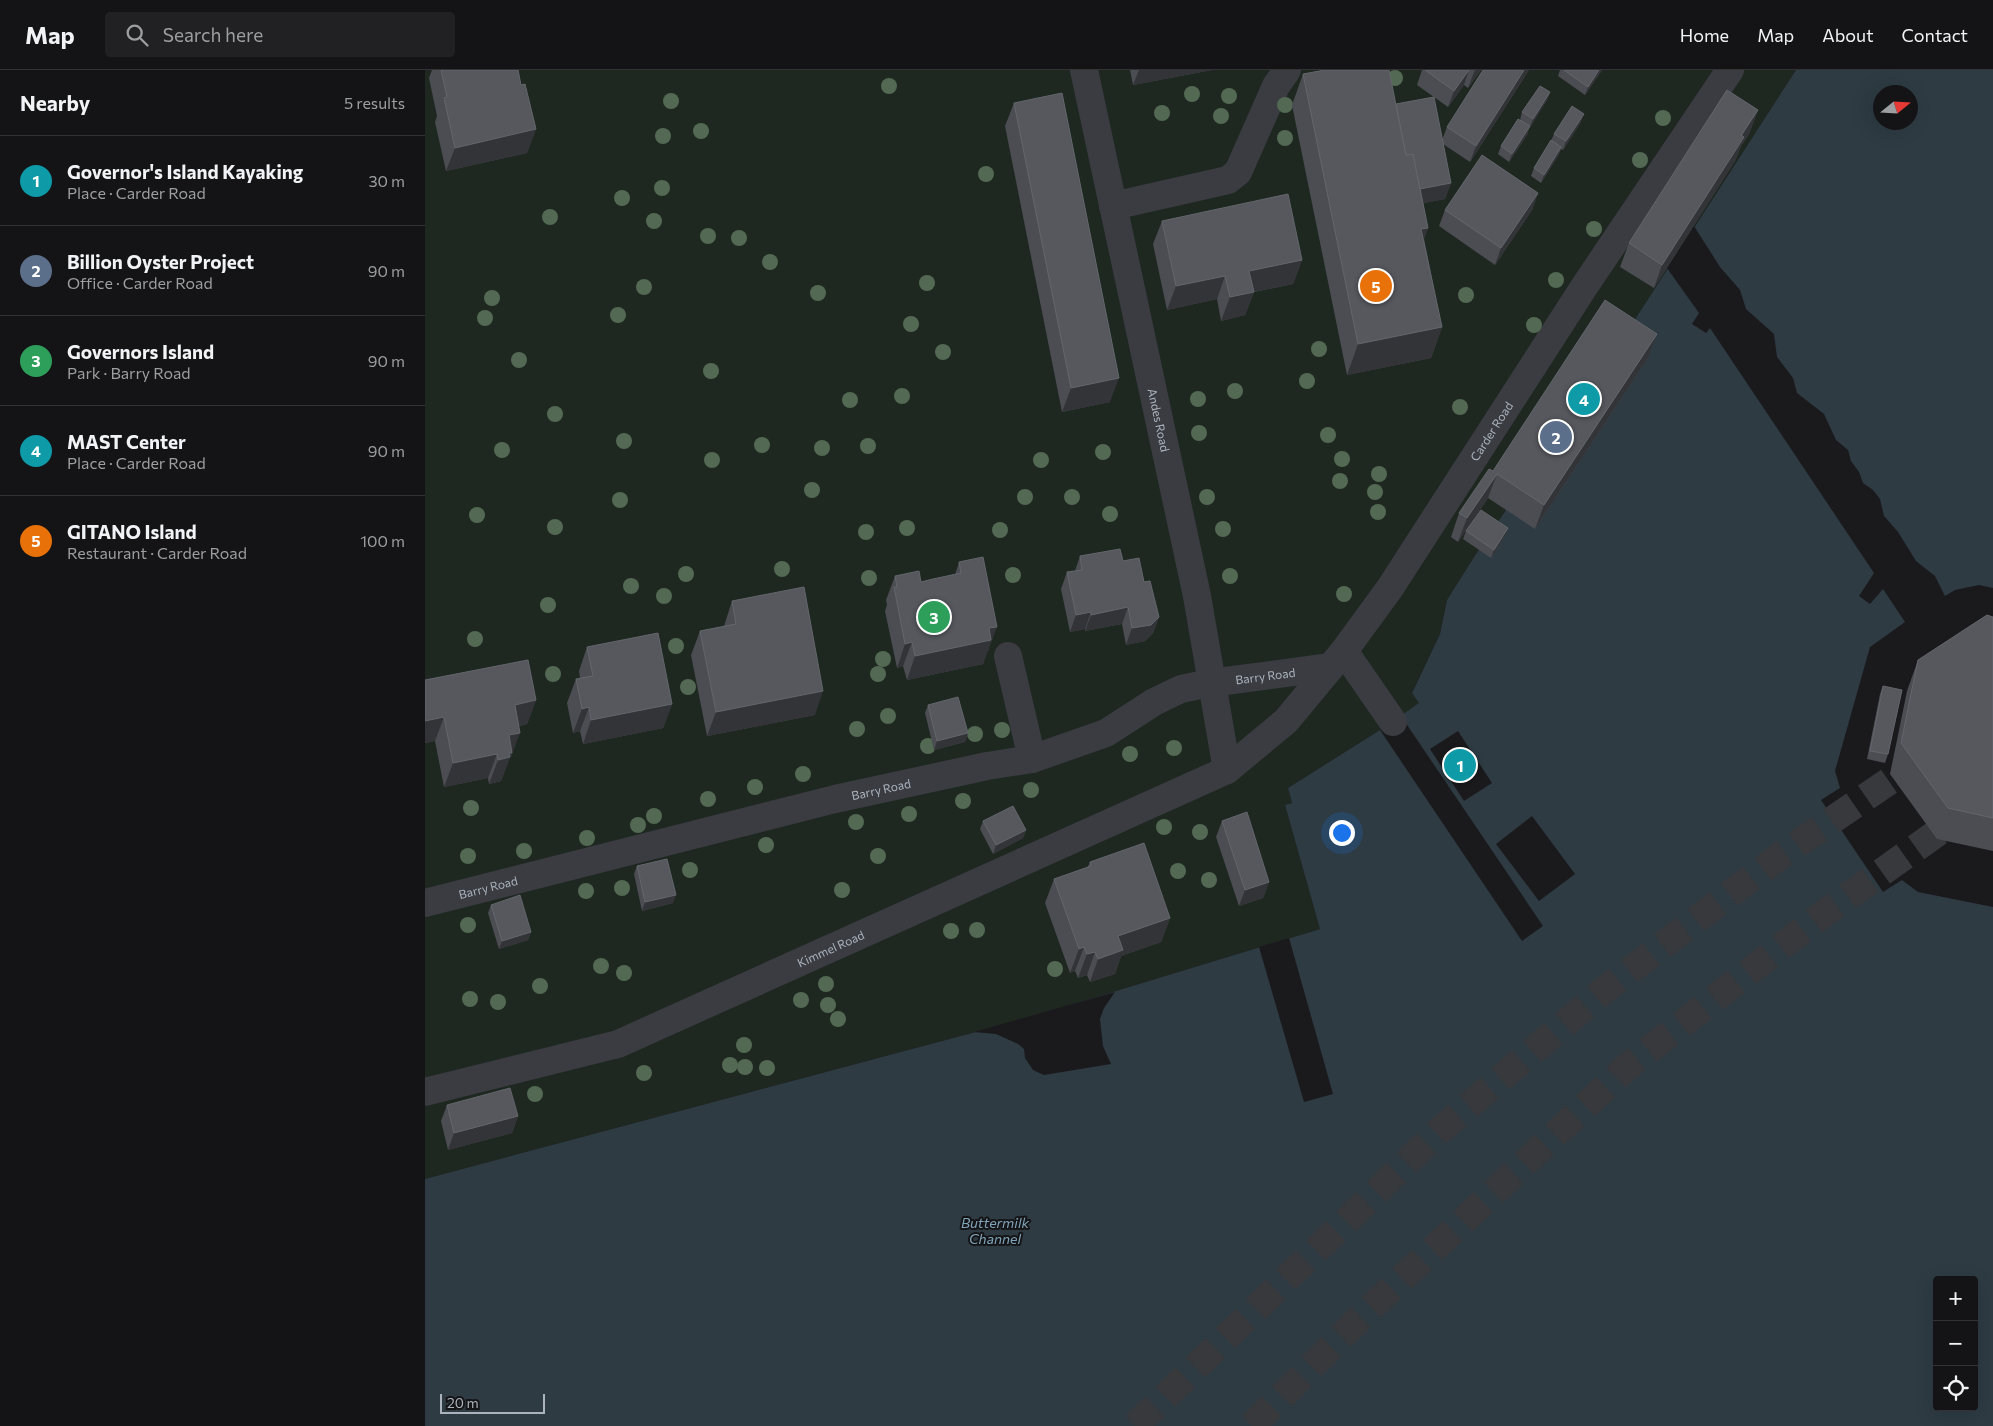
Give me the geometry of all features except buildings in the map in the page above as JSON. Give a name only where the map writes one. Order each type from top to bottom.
[{"type":"street","name":"Andes Road","points":[[1084,70],[1197,596],[1210,683],[1227,770]]},
{"type":"street","points":[[1113,206],[1227,180],[1238,172],[1276,86],[1287,70]]},
{"type":"street","name":"Carder Road","points":[[1227,770],[1286,721],[1337,659],[1390,588],[1589,279],[1730,70]]},
{"type":"street","points":[[1008,656],[1032,759]]},
{"type":"street","points":[[1337,659],[1393,722]]},
{"type":"street","name":"Barry Road","points":[[425,903],[835,799],[987,766],[1032,759],[1106,733],[1154,702],[1181,689],[1337,659]]},
{"type":"street","name":"Kimmel Road","points":[[425,1092],[618,1044],[1227,770]]},
{"type":"shaded area","points":[[425,70],[1796,70],[1621,341],[1474,557],[1447,600],[1440,634],[1412,692],[1420,703],[1288,788],[1292,803],[1285,805],[1320,929],[1021,1020],[425,1179]]},
{"type":"water","name":"Buttermilk Channel","points":[[1796,70],[1993,70],[1993,1426],[425,1426],[425,1179],[1021,1020],[1320,929],[1285,805],[1292,803],[1288,788],[1419,703],[1412,693],[1440,634],[1447,600],[1474,557],[1621,341]]},
{"type":"pier","points":[[1694,226],[1720,267],[1740,290],[1746,309],[1774,334],[1777,357],[1793,378],[1797,393],[1824,414],[1836,440],[1848,450],[1851,461],[1859,472],[1863,483],[1873,490],[1880,499],[1884,516],[1898,532],[1916,561],[1935,576],[1945,596],[1955,590],[1979,585],[1993,588],[1993,907],[1918,892],[1902,880],[1883,892],[1821,800],[1840,788],[1835,771],[1870,647],[1905,622],[1883,589],[1870,604],[1859,596],[1874,573],[1710,328],[1706,333],[1692,324],[1699,313],[1667,268]]},
{"type":"pier","points":[[1401,716],[1543,926],[1522,941],[1380,730]]},
{"type":"pier","points":[[1458,731],[1492,783],[1464,801],[1430,749]]},
{"type":"pier","points":[[1532,816],[1575,874],[1539,901],[1496,844]]},
{"type":"pier","points":[[1289,938],[1333,1094],[1304,1102],[1259,947]]},
{"type":"pier","points":[[1115,992],[1104,1008],[1100,1019],[1103,1046],[1111,1064],[1044,1075],[1033,1070],[1025,1058],[1024,1049],[1018,1044],[996,1034],[974,1032]]},
{"type":"tunnel","points":[[1135,1426],[1438,1132],[1603,991],[1784,853],[1923,758]]},
{"type":"tunnel","points":[[1252,1426],[1360,1318],[1628,1066],[1826,912],[1993,793]]},
{"type":"place","name":"GITANO Island","points":[[1376,286]]},
{"type":"place","name":"MAST Center","points":[[1584,399]]},
{"type":"place","name":"Billion Oyster Project","points":[[1556,437]]},
{"type":"place","name":"Governors Island","points":[[934,617]]},
{"type":"place","name":"Governor's Island Kayaking","points":[[1460,765]]}]
